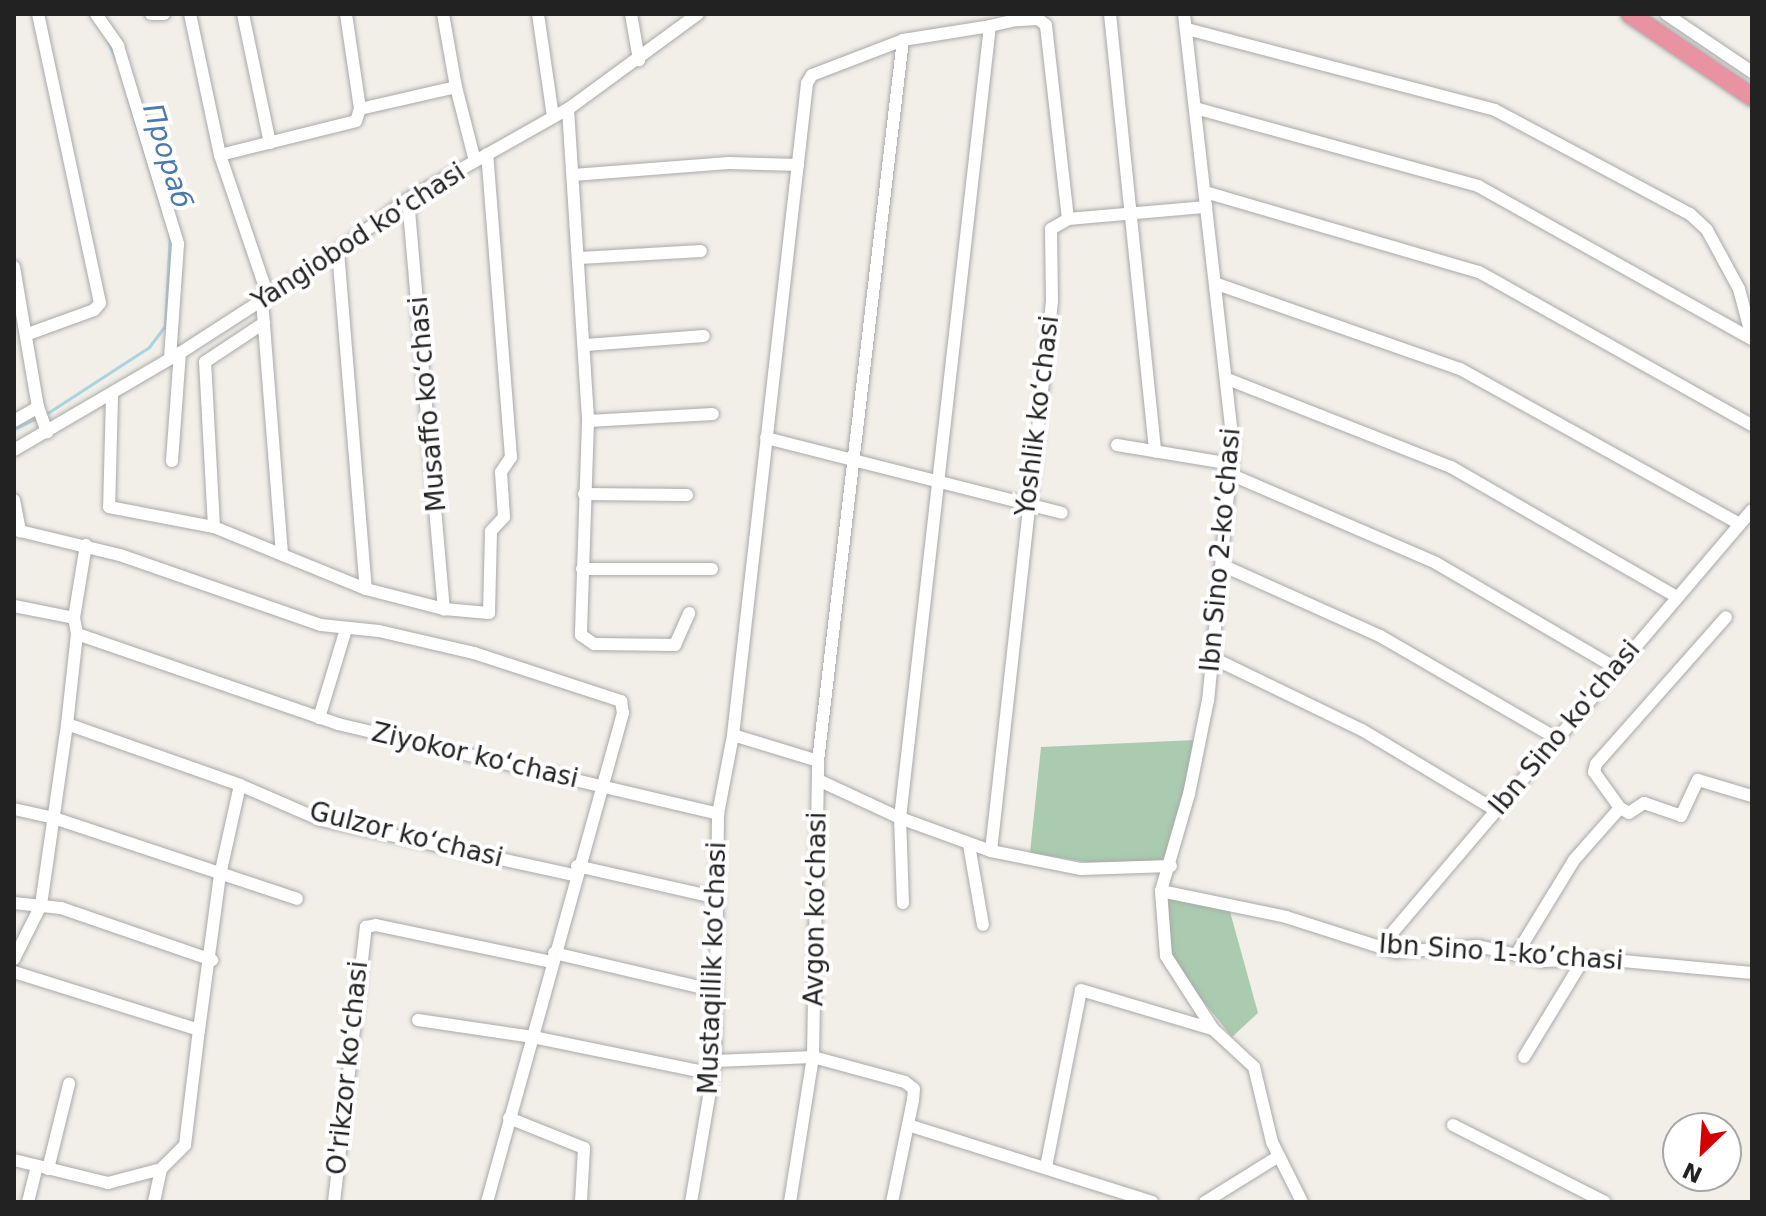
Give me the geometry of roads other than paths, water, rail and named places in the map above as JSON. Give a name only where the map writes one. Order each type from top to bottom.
[{"type":"highway","points":[[1630,14],[1752,97]]},
{"type":"highway","points":[[1648,14],[1752,85]]},
{"type":"street","points":[[28,334],[94,310],[100,303],[38,14]]},
{"type":"street","points":[[96,14],[118,46],[178,244],[172,461]]},
{"type":"street","points":[[151,14],[164,14]]},
{"type":"street","points":[[190,14],[220,155],[265,298],[264,323],[282,554]]},
{"type":"street","points":[[243,14],[270,143]]},
{"type":"street","points":[[220,155],[356,121],[360,109],[346,14]]},
{"type":"street","points":[[443,14],[456,87],[475,161]]},
{"type":"street","points":[[538,14],[553,117]]},
{"type":"street","points":[[631,14],[639,60]]},
{"type":"street","name":"Yangiobod koʻchasi","points":[[14,450],[112,396],[175,356],[338,251],[408,199],[568,109],[698,14]]},
{"type":"street","points":[[1110,14],[1155,452]]},
{"type":"street","name":"Ibn Sino 2-koʼchasi","points":[[1161,891],[1171,866],[1194,776],[1213,658],[1232,470],[1230,380],[1184,14]]},
{"type":"street","points":[[1666,14],[1752,72]]},
{"type":"street","points":[[903,40],[818,761],[733,735],[810,76],[903,40],[990,26],[1016,17],[1038,19],[1046,25],[1068,219],[1206,207]]},
{"type":"street","points":[[903,903],[900,818],[942,479],[990,26]]},
{"type":"street","points":[[1187,29],[1495,110],[1690,214],[1707,230],[1739,289],[1752,338]]},
{"type":"street","points":[[360,109],[456,87]]},
{"type":"street","points":[[1195,108],[1478,186],[1752,338]]},
{"type":"street","points":[[568,109],[586,345],[588,421],[581,635],[586,643],[675,645],[689,613]]},
{"type":"street","points":[[112,396],[105,503],[214,527],[366,589],[444,609],[489,613],[491,531],[504,517],[501,472],[511,457],[487,154]]},
{"type":"street","points":[[573,175],[729,163],[798,165]]},
{"type":"street","points":[[1205,192],[1479,272],[1752,425]]},
{"type":"street","name":"Musaffo koʻchasi","points":[[408,199],[444,609]]},
{"type":"street","name":"Yoshlik koʻchasi","points":[[991,851],[1052,301],[1051,229],[1068,219]]},
{"type":"street","points":[[338,251],[366,589]]},
{"type":"street","points":[[580,258],[701,251]]},
{"type":"street","points":[[14,267],[28,334],[38,407],[47,432]]},
{"type":"street","points":[[1217,284],[1460,369],[1740,524]]},
{"type":"street","points":[[203,368],[209,358],[264,323]]},
{"type":"street","points":[[586,345],[704,336]]},
{"type":"street","points":[[192,344],[203,368],[214,527]]},
{"type":"street","points":[[1230,380],[1451,467],[1677,597]]},
{"type":"street","points":[[14,421],[38,407]]},
{"type":"street","points":[[588,421],[713,414]]},
{"type":"street","points":[[766,438],[942,479],[1062,513]]},
{"type":"street","points":[[1117,445],[1232,470],[1436,563],[1616,668]]},
{"type":"street","points":[[584,494],[687,495]]},
{"type":"street","points":[[14,500],[20,531],[86,545],[346,629],[379,631],[474,653],[621,701],[623,713],[600,785],[718,814]]},
{"type":"street","name":"Ibn Sino ko'chasi","points":[[1385,949],[1392,933],[1752,510]]},
{"type":"street","points":[[14,959],[41,905],[67,724],[77,634],[74,618],[86,545]]},
{"type":"street","points":[[1224,566],[1380,636],[1556,738]]},
{"type":"street","points":[[582,569],[712,569]]},
{"type":"street","points":[[14,606],[74,618]]},
{"type":"street","points":[[1726,617],[1596,764],[1594,772],[1620,808],[1629,813],[1644,803],[1681,816],[1698,780],[1752,796]]},
{"type":"street","points":[[319,718],[346,629]]},
{"type":"street","name":"Ziyokor koʻchasi","points":[[77,634],[319,718],[600,785],[487,1202]]},
{"type":"street","points":[[1213,658],[1362,730],[1495,810]]},
{"type":"street","name":"Gulzor koʻchasi","points":[[67,724],[240,785],[321,820],[718,898]]},
{"type":"street","name":"Mustaqillik koʻchasi","points":[[691,1202],[714,1068],[718,814],[733,735]]},
{"type":"street","name":"Avgon koʻchasi","points":[[790,1202],[813,1057],[818,761]]},
{"type":"street","points":[[818,780],[900,818],[991,851],[1081,869],[1171,866]]},
{"type":"street","points":[[14,1160],[108,1183],[161,1169],[185,1145],[199,1030],[212,960],[220,875],[240,785]]},
{"type":"street","points":[[1516,955],[1574,860],[1620,808]]},
{"type":"street","points":[[14,809],[54,818],[297,899]]},
{"type":"street","points":[[969,845],[983,925]]},
{"type":"street","points":[[1161,891],[1168,967],[1213,1029],[1254,1067],[1279,1156],[1302,1202]]},
{"type":"street","name":"Ibn Sino 1-koʼchasi","points":[[1161,891],[1286,917],[1404,953],[1478,946],[1543,961],[1583,960],[1752,973]]},
{"type":"street","points":[[14,903],[41,905],[212,960]]},
{"type":"street","name":"O'rikzor koʻchasi","points":[[334,1202],[362,934],[376,925],[553,957]]},
{"type":"street","points":[[553,957],[716,991]]},
{"type":"street","points":[[1524,1057],[1583,960]]},
{"type":"street","points":[[14,972],[199,1030]]},
{"type":"street","points":[[1046,1167],[1081,990],[1213,1029]]},
{"type":"street","points":[[418,1020],[714,1068],[813,1057],[905,1082],[914,1089],[892,1202]]},
{"type":"street","points":[[28,1202],[69,1084]]},
{"type":"street","points":[[509,1118],[584,1148],[581,1202]]},
{"type":"street","points":[[908,1125],[1152,1202]]},
{"type":"street","points":[[1453,1125],[1605,1202]]},
{"type":"street","points":[[1205,1202],[1279,1156]]},
{"type":"street","points":[[154,1202],[161,1169]]},
{"type":"waterway","name":"Прораб","points":[[108,42],[115,57]]},
{"type":"waterway","name":"Прораб","points":[[128,98],[163,213]]},
{"type":"waterway","name":"Прораб","points":[[46,414],[149,347],[165,326],[170,235]]},
{"type":"waterway","name":"Прораб","points":[[14,429],[39,417]]}]
